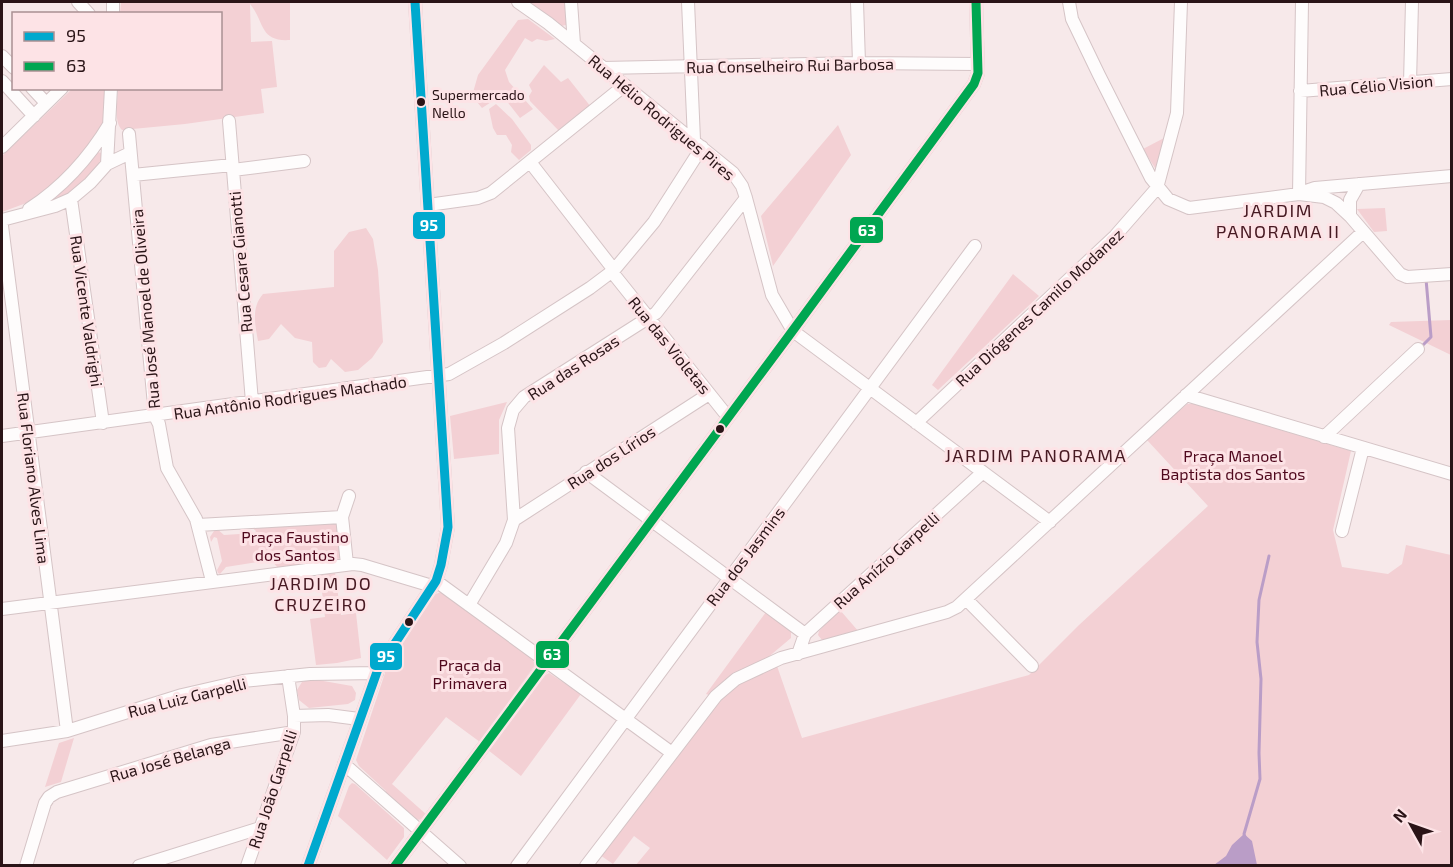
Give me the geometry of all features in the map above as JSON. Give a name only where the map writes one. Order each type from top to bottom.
[{"type":"street","points":[[308,866],[376,673],[434,583],[447,538],[449,517],[415,2]]},
{"type":"street","name":"Rua Hélio Rodrigues Pires","points":[[518,2],[574,44],[733,173],[742,186],[746,198],[772,295],[793,331],[1050,522]]},
{"type":"street","points":[[571,2],[574,44]]},
{"type":"street","points":[[688,2],[698,143]]},
{"type":"street","points":[[857,2],[859,63]]},
{"type":"street","points":[[395,866],[793,331],[976,80],[976,2]]},
{"type":"street","points":[[1070,2],[1070,15],[1076,28],[1157,188],[1174,203],[1189,207],[1299,194],[1315,188],[1452,176]]},
{"type":"street","points":[[1157,188],[1178,105],[1181,2]]},
{"type":"street","points":[[1299,194],[1302,2]]},
{"type":"street","points":[[1410,82],[1412,2]]},
{"type":"street","name":"Rua Conselheiro Rui Barbosa","points":[[602,68],[859,63],[977,64]]},
{"type":"street","name":"Rua Célio Vision","points":[[1300,91],[1452,79]]},
{"type":"street","points":[[2,81],[34,116]]},
{"type":"street","points":[[428,205],[485,196],[625,85]]},
{"type":"street","points":[[34,90],[46,104]]},
{"type":"street","points":[[2,147],[60,90]]},
{"type":"street","points":[[107,164],[111,90]]},
{"type":"street","name":"Rua Cesare Gianotti","points":[[229,121],[252,402]]},
{"type":"street","points":[[20,214],[46,198],[66,180],[94,147],[110,123]]},
{"type":"street","points":[[108,142],[130,142]]},
{"type":"street","points":[[2,220],[55,206],[71,199],[130,142]]},
{"type":"street","name":"Rua José Manoel de Oliveira","points":[[130,142],[155,416],[159,424],[167,468],[198,525],[213,581]]},
{"type":"street","name":"Rua Antônio Rodrigues Machado","points":[[2,436],[440,377],[452,373],[504,343],[613,271],[654,222],[698,143]]},
{"type":"street","points":[[133,175],[304,160]]},
{"type":"street","name":"Rua das Violetas","points":[[530,162],[728,417]]},
{"type":"street","points":[[1350,216],[1350,201],[1359,184]]},
{"type":"street","name":"Rua Diógenes Camilo Modanez","points":[[916,423],[1094,257],[1157,188]]},
{"type":"street","points":[[1299,194],[1328,199],[1336,203],[1350,216],[1392,267],[1403,275],[1452,274]]},
{"type":"street","name":"Rua das Rosas","points":[[469,605],[506,543],[514,520],[508,428],[513,410],[524,397],[649,318],[661,307],[746,198]]},
{"type":"street","name":"Rua Vicente Valdrighi","points":[[71,199],[103,423]]},
{"type":"street","name":"Rua Floriano Alves Lima","points":[[2,226],[4,265],[29,433],[67,731]]},
{"type":"street","points":[[586,866],[716,696],[730,683],[781,658],[947,612],[957,607],[1363,232]]},
{"type":"street","name":"Rua dos Jasmins","points":[[517,866],[975,246]]},
{"type":"street","points":[[1324,437],[1418,349]]},
{"type":"street","name":"Rua dos Lírios","points":[[514,520],[709,393]]},
{"type":"street","points":[[1186,395],[1452,474]]},
{"type":"street","points":[[1342,531],[1363,448]]},
{"type":"street","points":[[586,472],[805,634]]},
{"type":"street","name":"Rua Anízio Garpelli","points":[[798,654],[805,634],[982,473]]},
{"type":"street","points":[[347,564],[342,517],[349,496]]},
{"type":"street","points":[[198,525],[342,517]]},
{"type":"street","points":[[2,609],[347,564],[362,565],[434,583],[469,605],[672,753]]},
{"type":"street","points":[[966,599],[1032,666]]},
{"type":"street","name":"Rua Luiz Garpelli","points":[[2,741],[67,731],[201,690],[243,681],[310,674],[376,673]]},
{"type":"street","name":"Rua João Garpelli","points":[[247,866],[294,732],[288,676]]},
{"type":"street","points":[[294,716],[359,719]]},
{"type":"street","name":"Rua José Belanga","points":[[26,866],[45,803],[57,792],[210,745],[294,732]]},
{"type":"street","points":[[344,764],[460,866]]},
{"type":"street","points":[[139,866],[260,828]]},
{"type":"green space","points":[[121,2],[290,2],[290,40],[280,40],[268,34],[250,4],[251,42],[272,41],[277,87],[261,89],[264,113],[122,130],[117,116],[118,90],[222,90],[222,12],[120,12]]},
{"type":"green space","points":[[530,2],[566,2],[566,25],[561,26]]},
{"type":"green space","points":[[528,19],[555,39],[546,41],[537,39],[532,42],[525,38],[505,70],[509,82],[533,109],[520,118],[502,95],[482,108],[472,96],[478,75],[518,20]]},
{"type":"green space","points":[[544,65],[561,82],[568,78],[591,107],[560,132],[530,101],[529,96],[532,91],[529,85]]},
{"type":"green space","points":[[71,90],[105,90],[104,122],[94,139],[62,178],[29,202],[2,212],[2,156]]},
{"type":"green space","points":[[496,104],[512,119],[531,145],[531,150],[519,160],[511,152],[512,145],[506,135],[497,135],[493,128],[489,109]]},
{"type":"green space","points":[[838,125],[851,155],[773,266],[761,216]]},
{"type":"green space","points":[[1166,137],[1157,167],[1155,168],[1143,149]]},
{"type":"green space","points":[[97,152],[102,153],[102,158],[88,178],[76,189],[54,198]]},
{"type":"green space","points":[[1385,208],[1387,231],[1374,232],[1357,209]]},
{"type":"green space","points":[[366,228],[373,239],[378,270],[383,342],[372,358],[358,370],[345,372],[331,359],[326,367],[319,368],[313,362],[312,342],[295,338],[281,324],[269,339],[258,341],[255,311],[263,294],[334,287],[334,251],[349,232]]},
{"type":"green space","points":[[1013,274],[1039,296],[938,390],[932,385]]},
{"type":"green space","points":[[1451,320],[1451,355],[1389,325],[1391,322]]},
{"type":"green space","points":[[507,402],[499,420],[499,454],[454,459],[450,416]]},
{"type":"green space","name":"Praça Manoel Baptista dos Santos","points":[[1187,404],[1194,404],[1351,451],[1333,530],[1342,567],[1388,574],[1402,564],[1406,545],[1451,555],[1451,865],[635,866],[650,848],[634,836],[613,864],[600,855],[727,692],[754,674],[777,666],[802,738],[1029,675],[1079,625],[1208,506],[1147,440]]},
{"type":"green space","name":"Praça Faustino dos Santos","points":[[337,522],[341,556],[337,561],[278,568],[271,560],[226,567],[220,574],[218,573],[217,570],[222,561],[217,538],[214,537],[211,542],[210,537],[216,528],[224,535],[255,533],[256,531],[250,526]]},
{"type":"green space","points":[[335,573],[341,615],[356,613],[361,658],[316,665],[310,619],[325,617],[320,575]]},
{"type":"green space","points":[[441,592],[532,658],[535,665],[480,742],[446,717],[392,784],[427,815],[419,820],[385,793],[386,791],[359,766],[356,760],[384,671],[433,595]]},
{"type":"green space","points":[[840,610],[859,632],[822,640],[818,635],[819,631]]},
{"type":"green space","points":[[766,612],[791,631],[791,638],[766,659],[730,677],[709,695],[706,694]]},
{"type":"green space","name":"Praça da Primavera","points":[[549,673],[581,694],[521,776],[488,750],[544,676]]},
{"type":"green space","points":[[312,679],[352,686],[356,693],[355,700],[348,704],[309,708],[299,700],[297,690],[302,682]]},
{"type":"green space","points":[[74,738],[61,782],[45,787],[59,743]]},
{"type":"green space","points":[[352,783],[404,828],[404,837],[387,860],[338,816]]},
{"type":"shaded area","points":[[1244,834],[1252,841],[1257,865],[1214,865],[1226,856],[1232,845]]},
{"type":"waterway","points":[[1420,348],[1431,337],[1426,279]]},
{"type":"waterway","points":[[1245,837],[1260,779],[1261,679],[1257,642],[1259,600],[1269,556]]},
{"type":"transit line","name":"95","points":[[308,866],[378,669],[436,581],[448,527],[415,2]]},
{"type":"transit line","name":"63","points":[[395,866],[974,84],[978,73],[976,2]]},
{"type":"place","name":"Supermercado Nello","points":[[421,102]]},
{"type":"district","name":"JARDIM PANORAMA II","points":[[1278,220]]},
{"type":"district","name":"JARDIM PANORAMA","points":[[1036,455]]},
{"type":"district","name":"JARDIM DO CRUZEIRO","points":[[321,593]]}]
